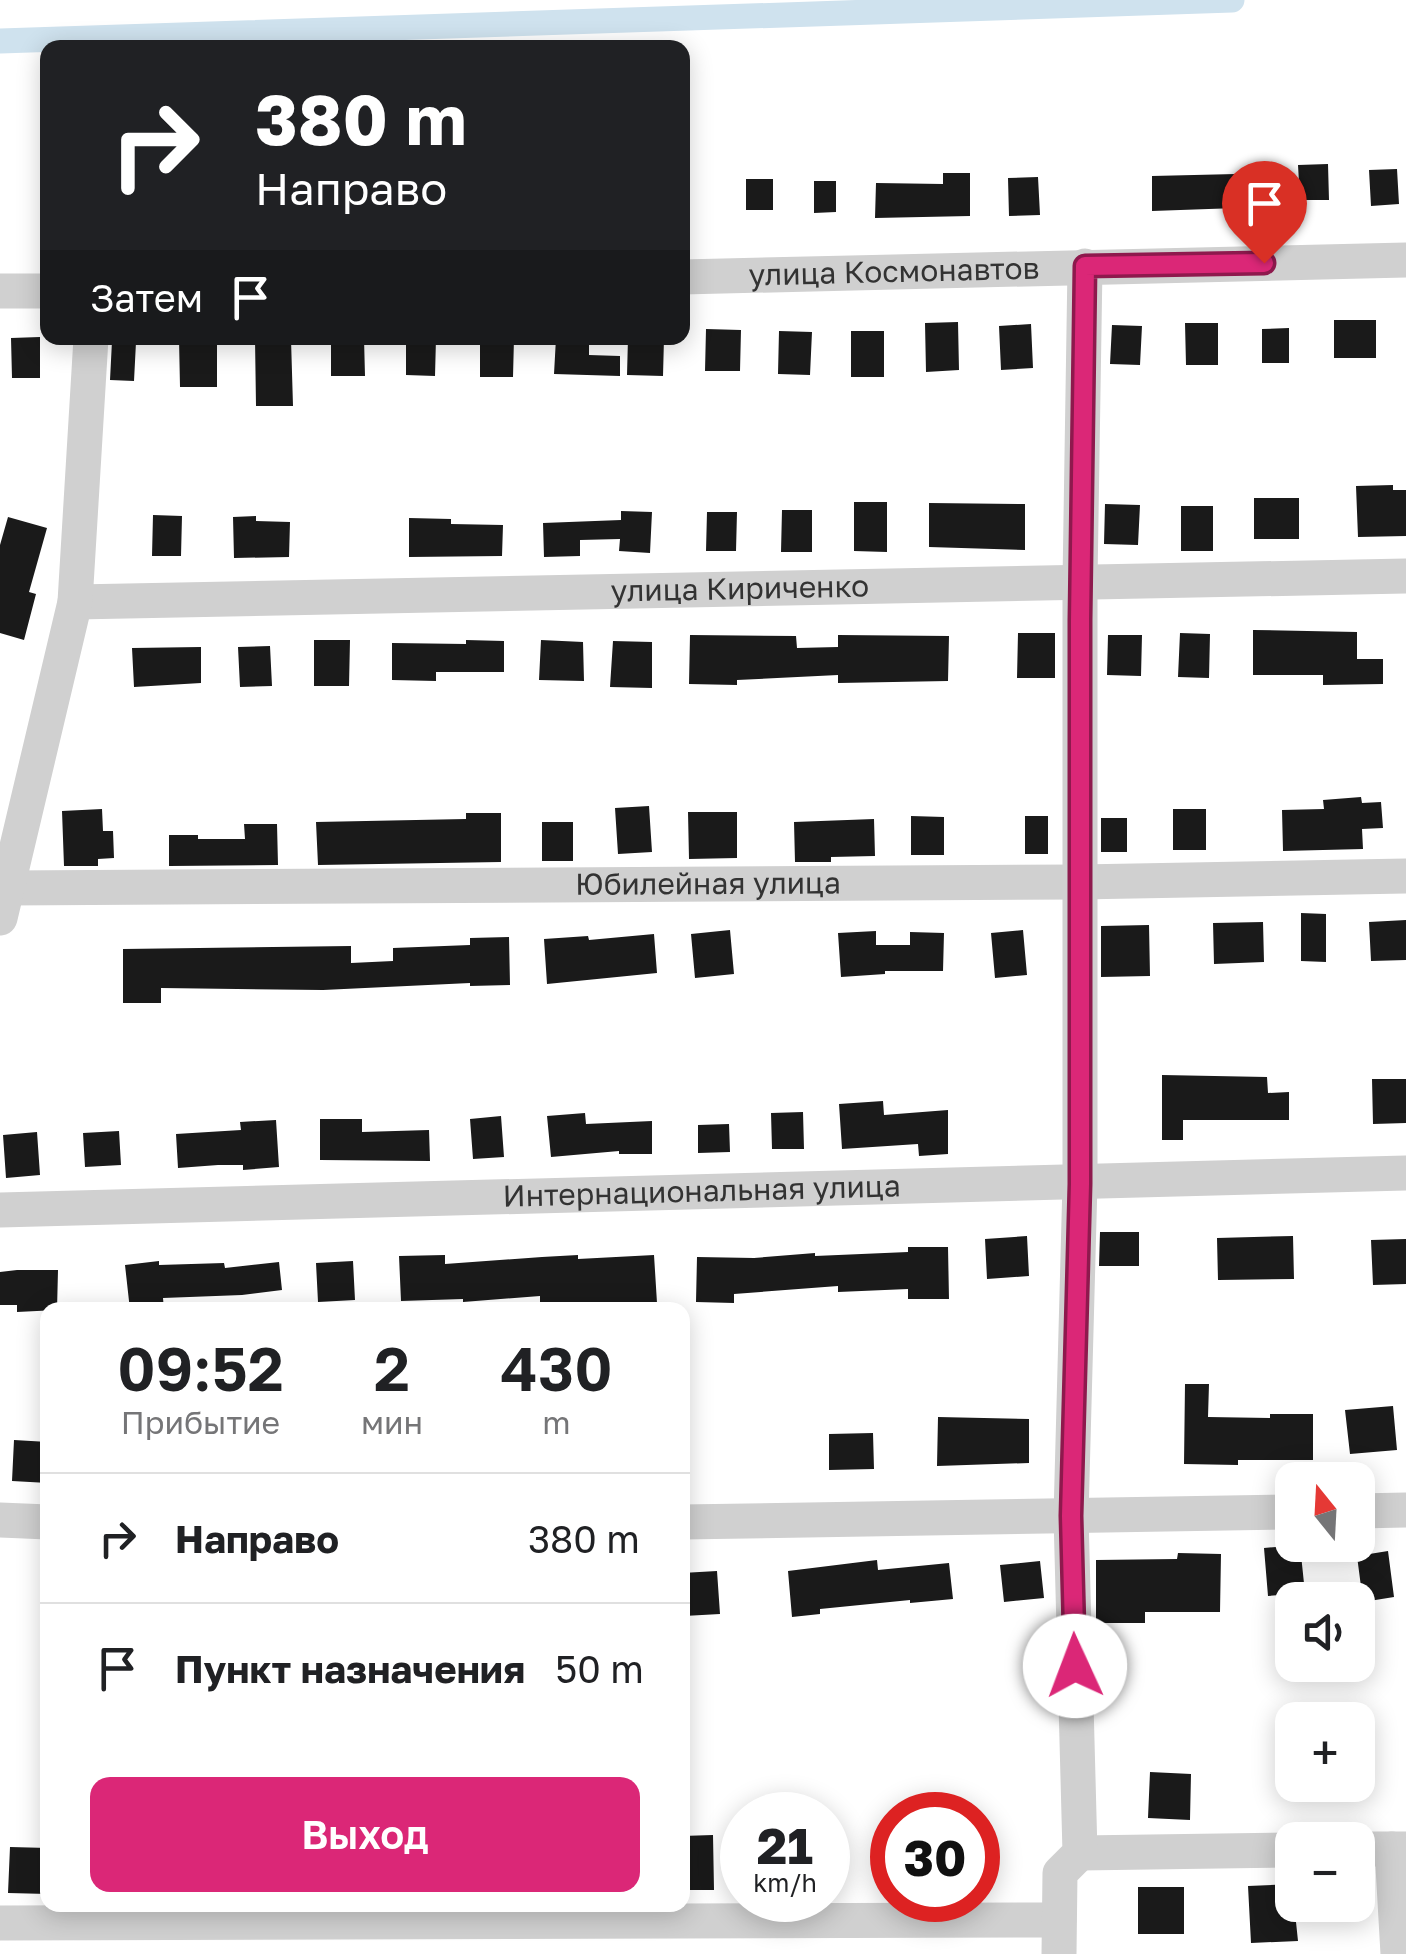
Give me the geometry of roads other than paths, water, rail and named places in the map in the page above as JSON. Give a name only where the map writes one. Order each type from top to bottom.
[{"type":"street","name":"улица Космонавтов","points":[[690,277],[1406,260]]},
{"type":"street","points":[[0,1924],[1059,1937],[1060,1873],[1080,1852],[1071,1516],[1080,1184],[1080,582],[1085,266]]},
{"type":"street","points":[[0,290],[40,292]]},
{"type":"street","points":[[4,903],[75,602],[90,345]]},
{"type":"street","name":"улица Кириченко","points":[[75,602],[1406,576]]},
{"type":"street","name":"Юбилейная улица","points":[[4,903],[1406,876]]},
{"type":"street","name":"Интернациональная улица","points":[[0,1210],[1406,1173]]},
{"type":"street","points":[[1375,1511],[1406,1510]]},
{"type":"street","points":[[690,1522],[1275,1512]]},
{"type":"street","points":[[0,1520],[40,1522]]},
{"type":"street","points":[[1385,1849],[1398,1954]]},
{"type":"street","points":[[1080,1852],[1275,1850]]},
{"type":"waterway","points":[[0,41],[1232,0]]}]
